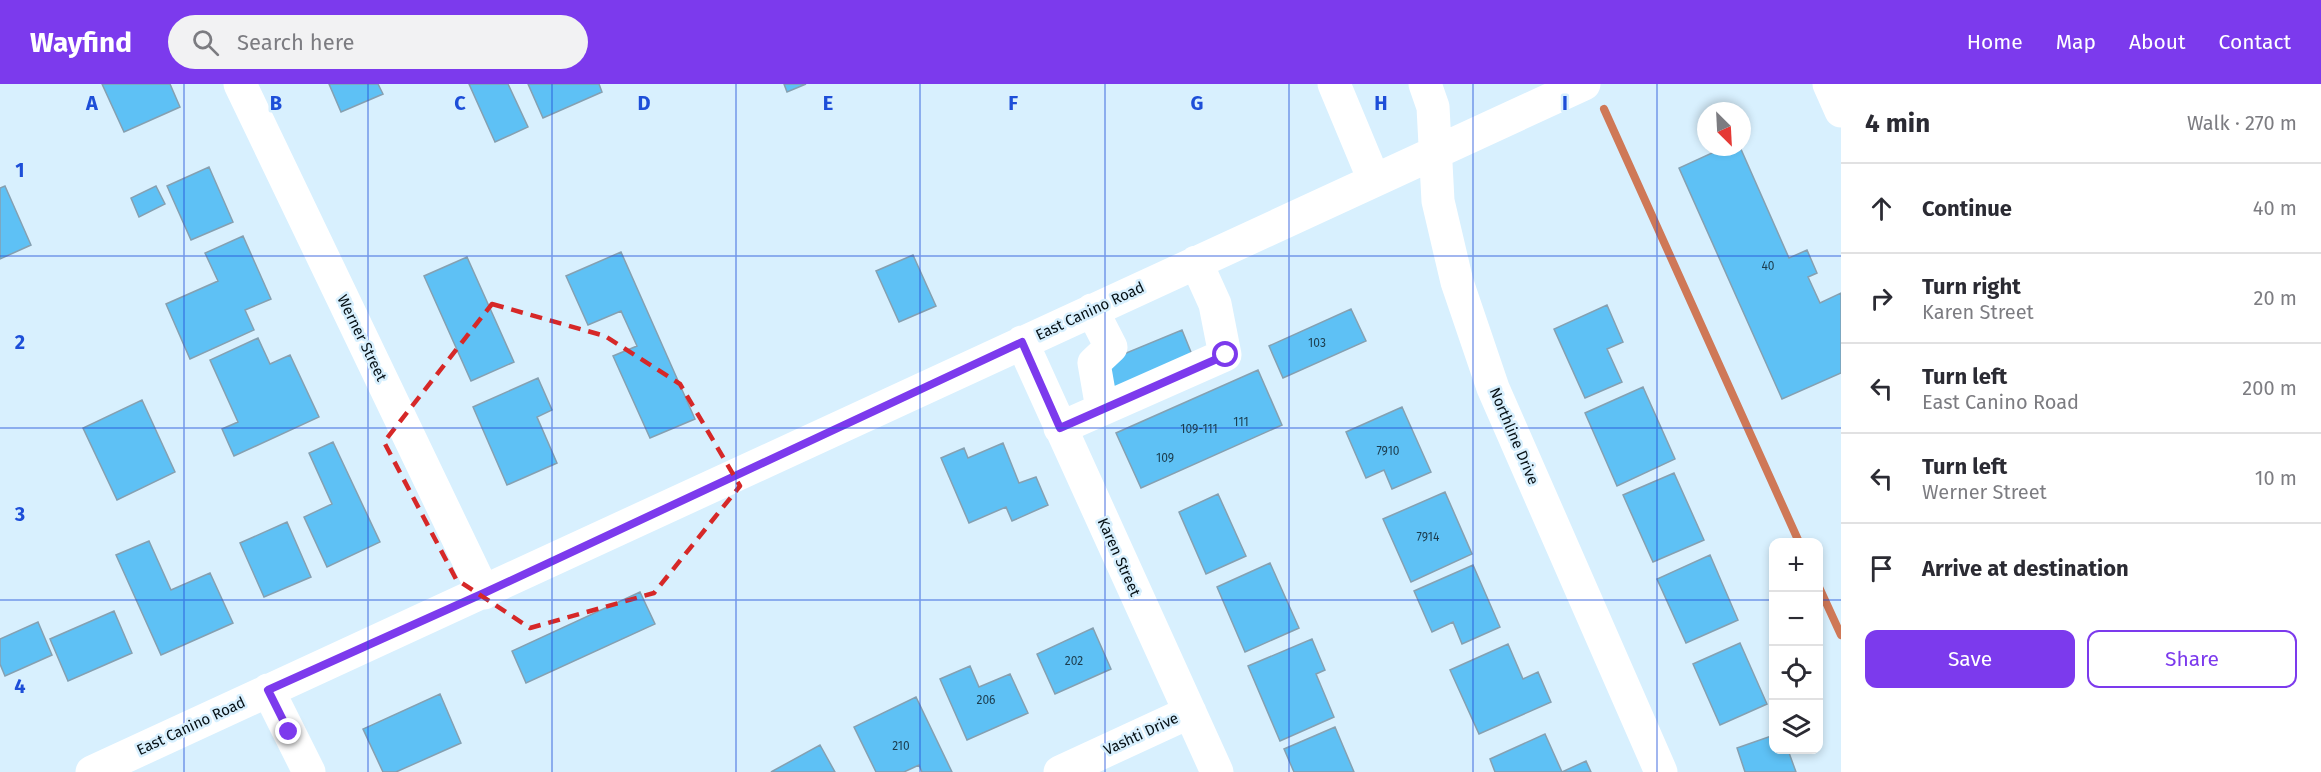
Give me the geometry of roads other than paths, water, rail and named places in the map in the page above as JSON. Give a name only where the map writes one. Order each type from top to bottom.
[{"type":"street","name":"Werner Street","points":[[240,84],[484,593]]},
{"type":"street","points":[[1334,84],[1374,180]]},
{"type":"street","name":"Northline Drive","points":[[1425,84],[1432,107],[1438,201],[1457,282],[1493,388],[1661,772]]},
{"type":"street","name":"East Canino Road","points":[[92,772],[1584,84]]},
{"type":"street","points":[[1829,84],[1841,111]]},
{"type":"street","points":[[1060,428],[1226,355],[1215,304],[1196,262]]},
{"type":"street","points":[[1092,310],[1111,347],[1094,363],[1102,410]]},
{"type":"street","name":"Karen Street","points":[[1022,342],[1216,772]]},
{"type":"street","points":[[268,690],[309,772]]},
{"type":"street","name":"Vashti Drive","points":[[1060,772],[1190,712]]},
{"type":"waterway","points":[[1604,109],[1797,538]]},
{"type":"waterway","points":[[1821,592],[1841,635]]}]
